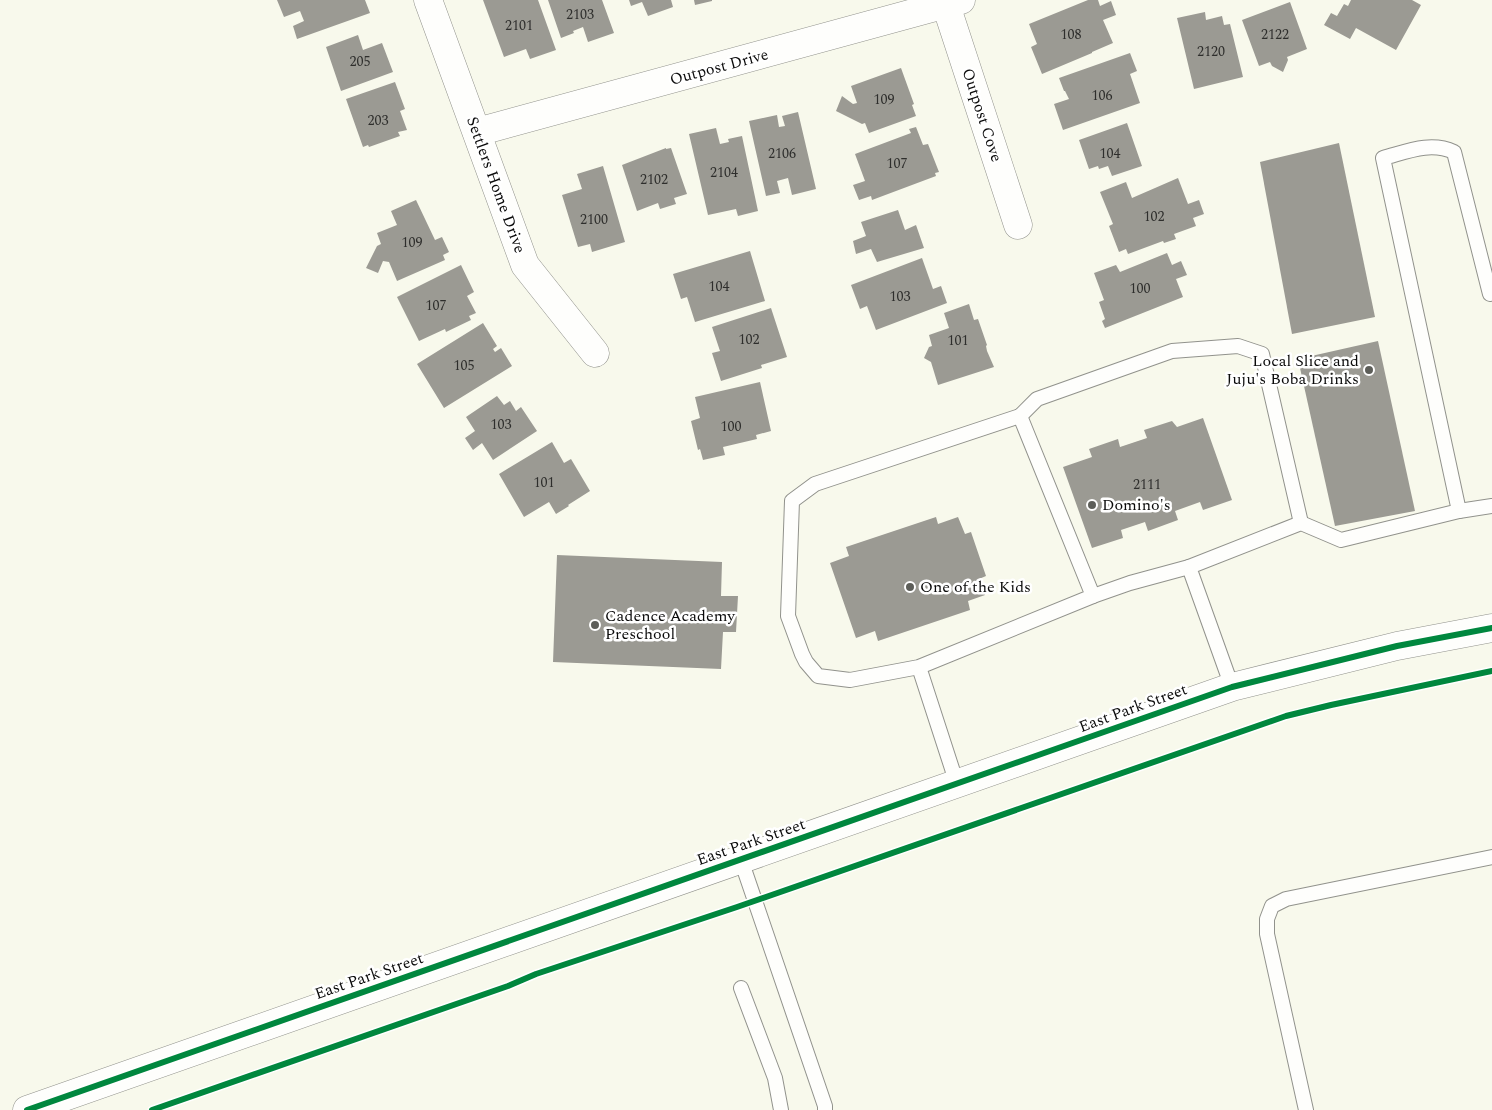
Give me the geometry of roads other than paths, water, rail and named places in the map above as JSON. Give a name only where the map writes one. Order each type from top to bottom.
[{"type":"street","name":"Settlers Home Drive","points":[[428,0],[525,264],[595,353]]},
{"type":"street","name":"Outpost Drive","points":[[477,132],[954,2]]},
{"type":"street","name":"Outpost Cove","points":[[954,2],[1018,225]]},
{"type":"street","name":"East Park Street","points":[[27,1110],[1232,687],[1388,649],[1492,628]]},
{"type":"lane","points":[[1459,511],[1383,158],[1429,146],[1445,148],[1454,152],[1491,297]]},
{"type":"lane","points":[[1301,523],[1262,354],[1238,346],[1172,351],[1037,399],[1020,416],[815,484],[792,501],[788,616],[806,662],[818,676],[850,680],[919,666],[1093,596],[1130,583],[1190,567],[1301,523],[1341,540],[1459,511],[1492,506]]},
{"type":"lane","points":[[1020,416],[1093,596]]},
{"type":"lane","points":[[1190,567],[1232,687]]},
{"type":"lane","points":[[919,666],[957,784]]},
{"type":"lane","points":[[1306,1110],[1267,934],[1268,919],[1272,906],[1286,899],[1492,857]]},
{"type":"lane","points":[[741,860],[825,1110]]},
{"type":"lane","points":[[741,988],[775,1078],[781,1110]]},
{"type":"place","name":"Local Slice and Juju's Boba Drinks","points":[[1369,370]]},
{"type":"place","name":"Domino's","points":[[1092,505]]},
{"type":"place","name":"One of the Kids","points":[[910,587]]},
{"type":"place","name":"Cadence Academy Preschool","points":[[595,625]]}]
